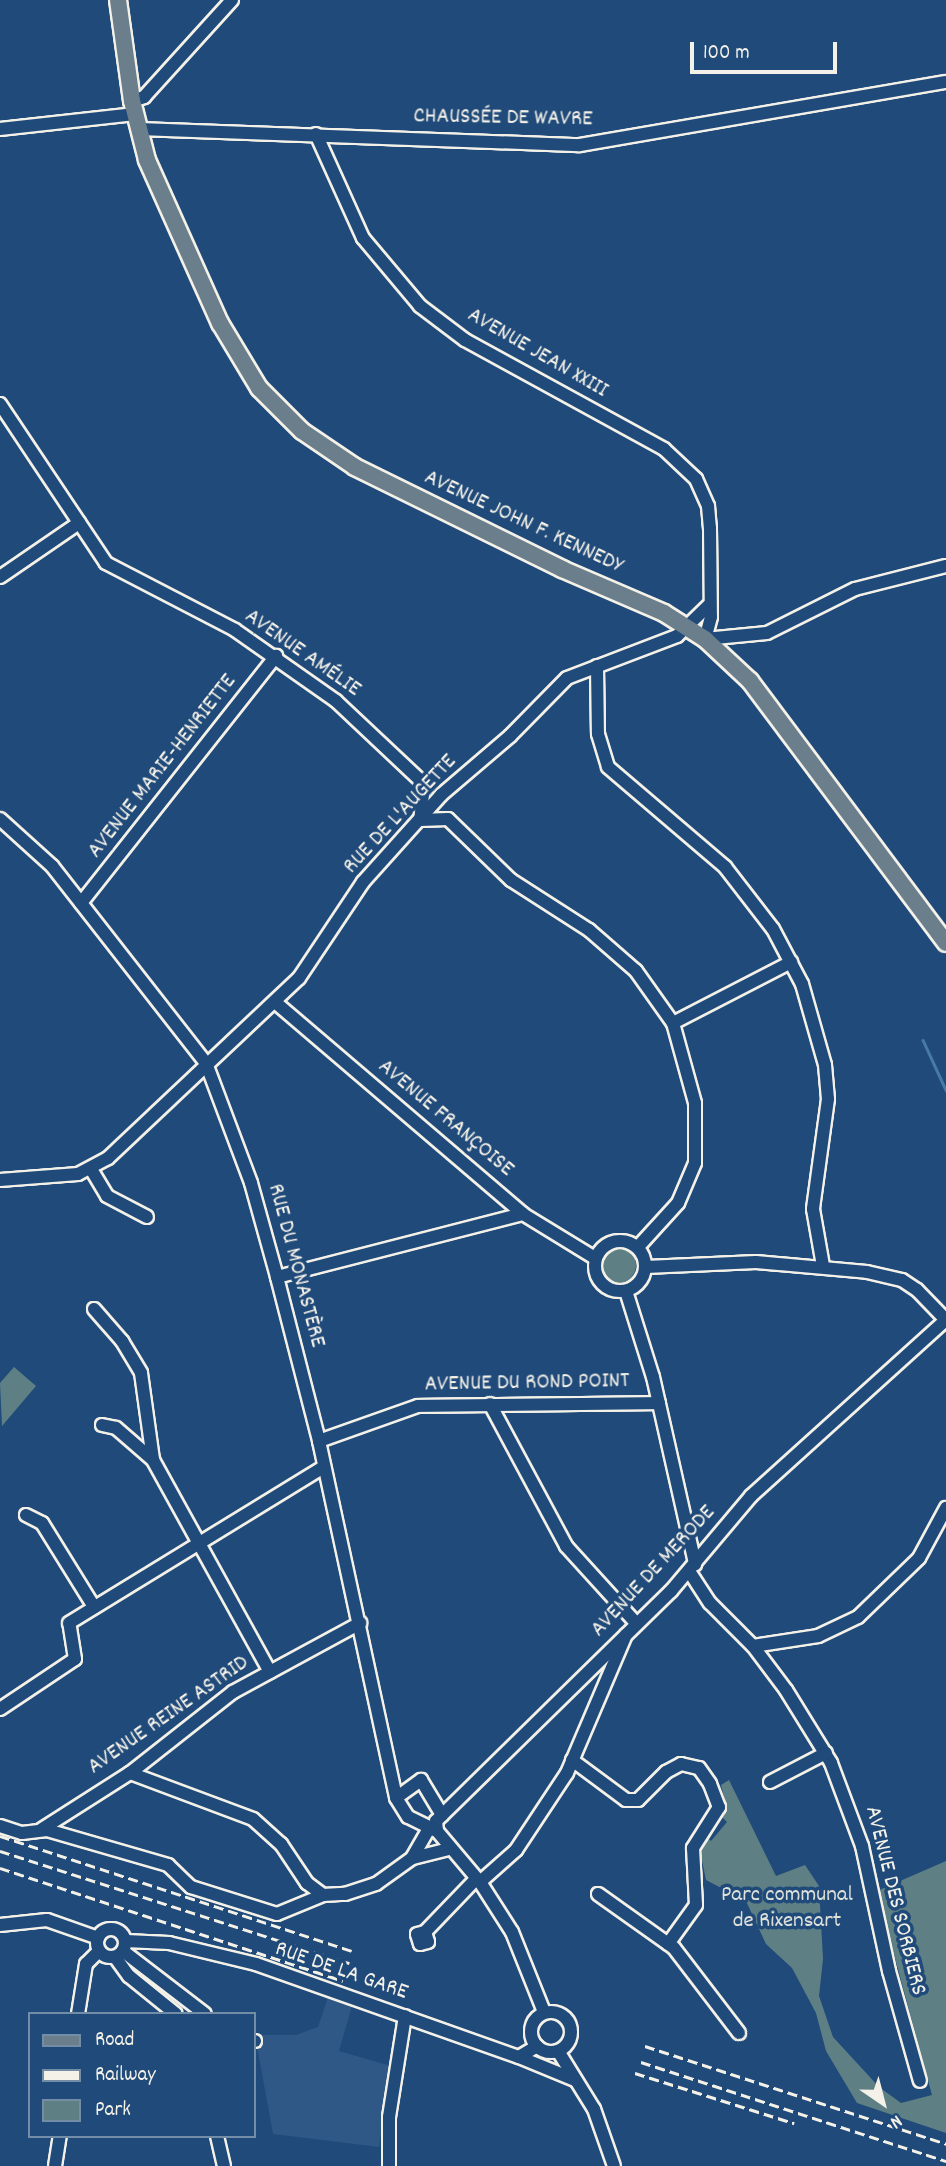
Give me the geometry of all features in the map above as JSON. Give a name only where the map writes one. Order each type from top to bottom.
[{"type":"main road","name":"AVENUE JOHN F. KENNEDY","points":[[118,0],[135,115],[161,196],[238,360],[302,431],[355,467],[688,626],[705,639],[750,681],[946,943]]},
{"type":"street","points":[[135,115],[144,97],[231,0]]},
{"type":"street","name":"CHAUSSÉE DE WAVRE","points":[[0,129],[135,115],[316,134],[580,145],[946,82]]},
{"type":"street","name":"AVENUE JEAN XXIII","points":[[316,134],[363,239],[420,306],[465,340],[684,464],[708,506],[710,603],[705,639]]},
{"type":"street","points":[[0,404],[79,523],[0,577]]},
{"type":"street","name":"AVENUE AMÉLIE","points":[[79,523],[106,563],[275,656],[384,742],[424,784],[420,820]]},
{"type":"street","points":[[705,639],[767,633],[855,589],[946,566]]},
{"type":"street","points":[[688,626],[710,603]]},
{"type":"street","name":"RUE DE L'AUGETTE","points":[[91,1169],[275,1002],[319,952],[363,882],[420,820],[567,678],[677,636],[688,626]]},
{"type":"street","name":"AVENUE MARIE-HENRIETTE","points":[[81,903],[275,656]]},
{"type":"street","points":[[597,666],[598,734],[608,767],[725,867],[774,929],[802,984],[825,1065],[827,1114],[813,1209],[823,1266]]},
{"type":"street","name":"RUE DU MONASTÈRE","points":[[0,819],[6,834],[52,866],[206,1063],[251,1183],[277,1277],[319,1441],[396,1798]]},
{"type":"street","points":[[420,820],[448,819],[512,880],[599,937],[636,971],[673,1023],[695,1103],[695,1163],[678,1203],[638,1247]]},
{"type":"street","points":[[673,1023],[791,962]]},
{"type":"street","name":"AVENUE FRANÇOISE","points":[[275,1002],[523,1214],[595,1258]]},
{"type":"street","points":[[0,1180],[64,1176],[91,1169],[107,1196],[147,1217]]},
{"type":"street","points":[[277,1277],[523,1214]]},
{"type":"street","points":[[613,1241],[638,1247],[646,1267],[640,1280],[626,1292],[613,1291],[599,1281],[595,1258],[613,1241]]},
{"type":"street","points":[[646,1267],[756,1262],[823,1266],[902,1280],[946,1320]]},
{"type":"street","points":[[626,1292],[659,1403],[692,1567]]},
{"type":"street","points":[[94,1310],[122,1341],[141,1373],[153,1460]]},
{"type":"street","name":"AVENUE DE MERODE","points":[[412,1858],[433,1830],[436,1821],[588,1675],[692,1567],[767,1480],[946,1320]]},
{"type":"street","name":"AVENUE DU ROND POINT","points":[[319,1441],[418,1406],[659,1403]]},
{"type":"street","points":[[490,1404],[566,1546],[636,1623]]},
{"type":"street","points":[[102,1425],[116,1428],[153,1460],[270,1672]]},
{"type":"street","points":[[0,1709],[70,1666],[76,1656],[67,1625],[324,1467]]},
{"type":"street","points":[[753,1646],[818,1636],[858,1617],[919,1558],[946,1508]]},
{"type":"street","points":[[26,1515],[42,1523],[94,1607]]},
{"type":"street","name":"AVENUE DES SORBIERS","points":[[692,1567],[710,1602],[753,1646],[826,1753],[862,1846],[889,1971],[920,2081]]},
{"type":"street","name":"AVENUE REINE ASTRID","points":[[42,1829],[130,1773],[193,1720],[270,1672],[360,1623]]},
{"type":"street","points":[[425,1932],[478,1881],[516,1850],[572,1760],[626,1633]]},
{"type":"street","points":[[588,1675],[597,1677],[604,1686]]},
{"type":"street","points":[[770,1782],[826,1753]]},
{"type":"street","points":[[572,1760],[626,1800],[638,1800],[666,1772],[681,1765],[699,1768],[710,1784],[719,1807],[693,1848],[696,1905],[668,1944]]},
{"type":"street","points":[[130,1773],[253,1819],[281,1844],[307,1883],[323,1895]]},
{"type":"street","points":[[442,1815],[421,1780],[396,1798],[408,1817],[433,1830],[478,1881],[524,1955],[544,2012]]},
{"type":"street","points":[[0,1826],[22,1833],[42,1829],[168,1865],[191,1887],[272,1913],[323,1895],[360,1890],[412,1858],[449,1849]]},
{"type":"street","points":[[598,1894],[668,1944],[696,1973],[739,2033]]},
{"type":"street","points":[[0,1925],[47,1920],[99,1945],[121,1950],[202,2012]]},
{"type":"street","points":[[78,2012],[86,1964],[113,1930],[129,1976],[174,2012]]},
{"type":"street","name":"RUE DE LA GARE","points":[[121,1950],[144,1939],[201,1948],[519,2056],[575,2081]]},
{"type":"street","points":[[537,2046],[532,2026],[544,2012]]},
{"type":"street","points":[[544,2012],[560,2013],[569,2023],[570,2038],[558,2051]]},
{"type":"street","points":[[389,2166],[389,2117],[405,2016]]},
{"type":"street","points":[[519,2056],[537,2046],[558,2051],[594,2109],[614,2166]]},
{"type":"street","points":[[55,2166],[60,2138]]},
{"type":"street","points":[[217,2138],[224,2166]]},
{"type":"shaded area","points":[[328,1997],[352,2006],[339,2051],[391,2066],[379,2147],[273,2134],[256,2035],[296,2035],[318,2027]]},
{"type":"green space","points":[[618,1247],[631,1252],[636,1265],[631,1278],[618,1283],[605,1278],[600,1265],[605,1252]]},
{"type":"green space","points":[[14,1367],[36,1386],[2,1426],[0,1383]]},
{"type":"green space","name":"Parc communal de Rixensart","points":[[729,1780],[776,1876],[805,1865],[819,1886],[823,1959],[819,1996],[833,2037],[879,2087],[901,2103],[932,2095],[877,1891],[946,1861],[946,2133],[857,2103],[826,2051],[816,2013],[792,1968],[766,1944],[746,1901],[706,1880],[699,1846],[705,1836],[711,1841],[727,1822],[721,1816],[727,1808],[721,1785]]},
{"type":"waterway","points":[[923,1040],[946,1090]]},
{"type":"railway","points":[[0,1836],[352,1951]]},
{"type":"railway","points":[[0,1851],[349,1963]]},
{"type":"railway","points":[[0,1868],[343,1981]]},
{"type":"railway","points":[[645,2046],[946,2144]]},
{"type":"railway","points":[[641,2062],[946,2161]]},
{"type":"railway","points":[[635,2073],[794,2123]]}]
